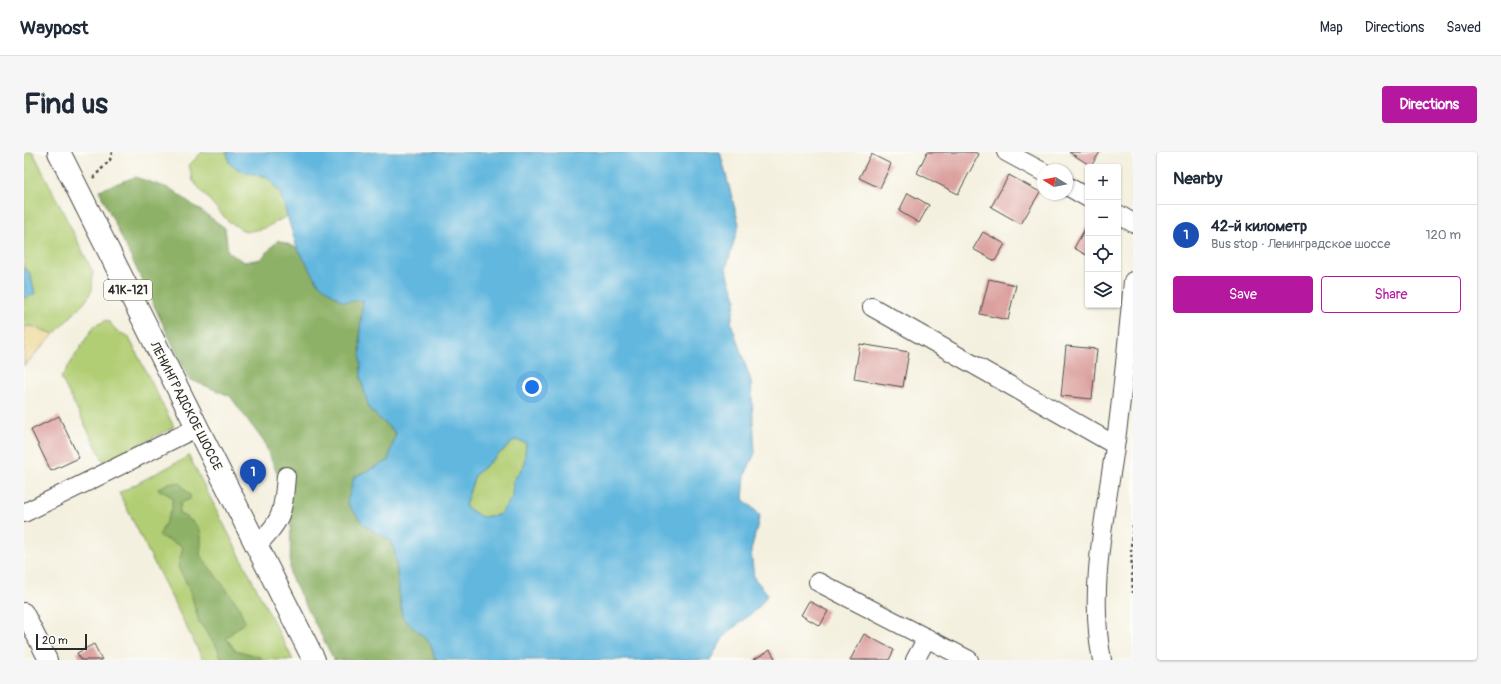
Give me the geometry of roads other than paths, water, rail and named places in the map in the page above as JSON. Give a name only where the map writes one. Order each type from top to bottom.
[{"type":"main road","name":"ЛЕНИНГРАДСКОЕ ШОССЕ","points":[[59,152],[196,428],[314,660]]},
{"type":"street","points":[[1006,152],[1037,169]]},
{"type":"street","points":[[1073,189],[1085,196]]},
{"type":"street","points":[[1121,216],[1133,223]]},
{"type":"street","points":[[1102,660],[1098,642],[1097,614],[1099,556],[1115,445],[1128,338],[1133,281]]},
{"type":"street","points":[[872,307],[1115,445]]},
{"type":"street","points":[[24,512],[196,428]]},
{"type":"street","points":[[256,546],[272,530],[283,509],[286,476]]},
{"type":"street","points":[[818,582],[969,660]]},
{"type":"street","points":[[24,612],[48,660]]},
{"type":"street","points":[[915,660],[927,638]]},
{"type":"water","points":[[227,152],[720,152],[739,224],[726,269],[736,298],[731,323],[751,381],[755,453],[745,475],[743,499],[760,515],[751,551],[754,578],[768,594],[758,608],[725,635],[710,660],[436,660],[430,643],[402,617],[395,553],[390,540],[365,526],[347,503],[354,477],[388,461],[396,433],[369,409],[361,379],[360,330],[363,300],[343,302],[319,284],[297,248],[280,193],[267,177],[241,171],[229,163]],"holes":[[[515,440],[526,443],[524,465],[513,481],[512,498],[499,515],[481,517],[465,506],[475,475]]]},
{"type":"water","points":[[24,268],[30,273],[35,294],[24,298]]},
{"type":"place","name":"42-й километр","points":[[253,492]]}]
